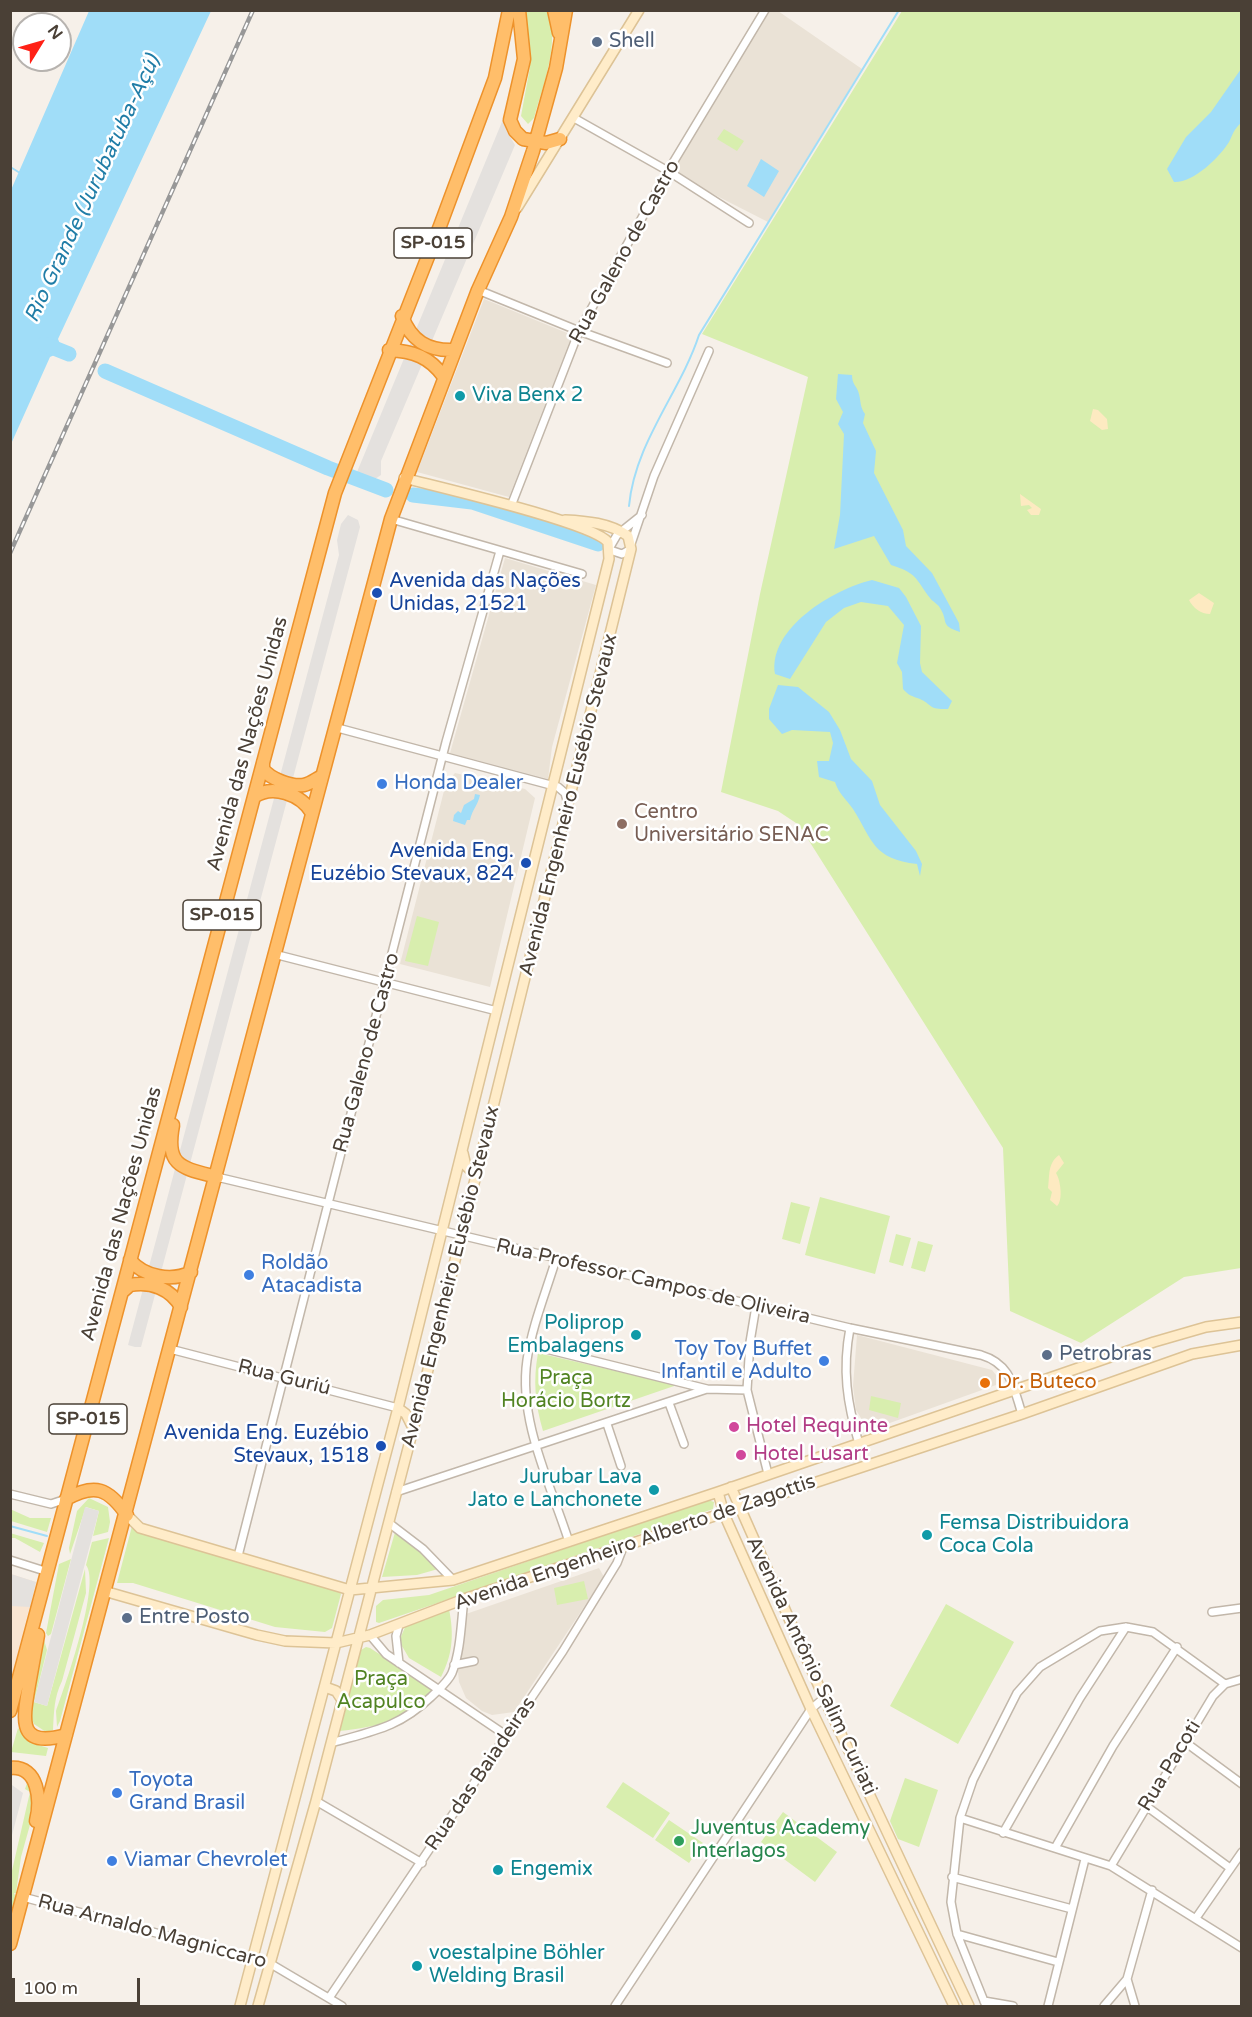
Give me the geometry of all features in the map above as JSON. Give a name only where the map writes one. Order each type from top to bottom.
[{"type":"highway","name":"Avenida das Nações Unidas","points":[[10,1711],[335,493],[402,316],[440,226],[495,78],[510,10]]},
{"type":"highway","points":[[519,10],[524,59],[510,120],[518,136],[536,142],[560,139]]},
{"type":"highway","points":[[554,10],[561,44]]},
{"type":"highway","name":"SP-015","points":[[10,1944],[104,1591],[127,1515],[392,514],[478,290],[511,217],[536,142],[561,44],[566,10]]},
{"type":"highway","points":[[402,316],[407,328],[419,343],[433,348],[454,350]]},
{"type":"highway","points":[[389,350],[403,350],[428,360],[444,377]]},
{"type":"highway","points":[[263,761],[263,769],[268,776],[298,785],[308,784],[322,776]]},
{"type":"highway","points":[[254,797],[267,790],[282,793],[303,800],[312,813]]},
{"type":"highway","points":[[180,1072],[183,1082],[171,1138],[171,1153],[183,1168],[217,1177]]},
{"type":"highway","points":[[130,1260],[143,1271],[173,1278],[191,1272]]},
{"type":"highway","points":[[122,1292],[129,1285],[152,1286],[169,1291],[181,1307]]},
{"type":"highway","points":[[66,1499],[82,1490],[96,1489],[110,1496],[127,1515]]},
{"type":"highway","points":[[39,1604],[42,1619],[23,1718],[32,1735],[39,1738],[66,1735]]},
{"type":"highway","points":[[10,1768],[24,1770],[31,1775],[39,1796],[38,1812],[26,1860],[27,1883]]},
{"type":"main road","points":[[511,217],[639,10]]},
{"type":"main road","points":[[403,482],[511,506],[556,519],[604,538],[610,548]]},
{"type":"main road","points":[[556,519],[583,521],[621,531],[628,536],[631,546]]},
{"type":"main road","name":"Avenida Engenheiro Eusébio Stevaux","points":[[258,2007],[316,1801],[369,1590],[414,1428],[631,546]]},
{"type":"main road","name":"Avenida Engenheiro Eusébio Stevaux","points":[[240,2007],[398,1408],[555,786],[610,548]]},
{"type":"main road","points":[[463,1148],[463,1161],[477,1176]]},
{"type":"main road","name":"Avenida Engenheiro Alberto de Zagottis","points":[[127,1515],[140,1528],[350,1590],[369,1590],[453,1580],[730,1488],[1154,1342],[1206,1327],[1242,1322]]},
{"type":"main road","name":"Avenida Engenheiro Alberto de Zagottis","points":[[104,1591],[285,1641],[336,1642],[370,1635],[464,1599],[1022,1414],[1192,1354],[1242,1345]]},
{"type":"main road","points":[[398,1408],[406,1413],[414,1428]]},
{"type":"main road","name":"Avenida Antônio Salim Curiati","points":[[730,1488],[824,1698],[969,2007]]},
{"type":"main road","name":"Avenida Antônio Salim Curiati","points":[[718,1492],[724,1514],[811,1709],[954,2007]]},
{"type":"main road","points":[[739,1547],[747,1539],[755,1543]]},
{"type":"main road","points":[[792,1666],[806,1658]]},
{"type":"main road","points":[[325,1688],[336,1691],[342,1700]]},
{"type":"main road","points":[[838,1765],[852,1758]]},
{"type":"street","name":"Rua Galeno de Castro","points":[[511,506],[579,332],[668,171],[765,10]]},
{"type":"street","points":[[574,118],[668,171],[749,223]]},
{"type":"street","points":[[478,290],[579,332],[667,363]]},
{"type":"street","name":"Avenida Engenheiro Eusébio Stevaux","points":[[631,546],[654,476],[709,351]]},
{"type":"street","points":[[392,514],[500,551],[582,574]]},
{"type":"street","name":"Avenida Engenheiro Eusébio Stevaux","points":[[610,548],[621,531],[642,515]]},
{"type":"street","points":[[610,548],[622,554],[631,546]]},
{"type":"street","name":"Rua Galeno de Castro","points":[[238,1556],[282,1376],[386,983],[442,757],[500,551]]},
{"type":"street","points":[[334,727],[555,786],[565,793],[568,807]]},
{"type":"street","points":[[274,954],[497,1011]]},
{"type":"street","name":"Rua Professor Campos de Oliveira","points":[[217,1177],[850,1328],[937,1344],[993,1358],[1008,1373],[1022,1414]]},
{"type":"street","points":[[555,1259],[530,1344],[525,1385],[537,1445],[569,1542]]},
{"type":"street","points":[[756,1306],[750,1342],[747,1390],[768,1474]]},
{"type":"street","points":[[850,1328],[844,1374],[848,1409],[859,1444]]},
{"type":"street","points":[[530,1344],[707,1389],[747,1390]]},
{"type":"street","name":"Rua Guriú","points":[[170,1349],[282,1376],[398,1408]]},
{"type":"street","points":[[396,1492],[707,1389]]},
{"type":"street","points":[[669,1403],[684,1444]]},
{"type":"street","points":[[607,1424],[621,1466]]},
{"type":"street","points":[[10,1494],[51,1504],[66,1499]]},
{"type":"street","points":[[389,1523],[423,1549],[453,1580]]},
{"type":"street","name":"Rua das Baiadeiras","points":[[329,1998],[507,1736],[617,1563],[624,1545]]},
{"type":"street","points":[[10,1560],[48,1572]]},
{"type":"street","points":[[331,1743],[391,1727],[415,1712],[440,1689],[451,1675],[454,1665],[464,1599]]},
{"type":"street","points":[[1212,1611],[1242,1608]]},
{"type":"street","points":[[399,1625],[396,1643],[399,1663]]},
{"type":"street","points":[[1013,2007],[985,2004],[957,1934],[951,1902],[960,1818],[973,1780],[1017,1693],[1029,1677],[1087,1637],[1114,1627],[1153,1632],[1177,1647],[1225,1684],[1242,1679]]},
{"type":"street","points":[[1003,1833],[1080,1698],[1126,1627]]},
{"type":"street","points":[[370,1635],[379,1648],[399,1663],[507,1736]]},
{"type":"street","points":[[1055,1848],[1113,1746],[1177,1647]]},
{"type":"street","points":[[454,1665],[474,1661]]},
{"type":"street","name":"Rua Pacoti","points":[[1112,1866],[1185,1742],[1214,1696],[1225,1684]]},
{"type":"street","points":[[615,2007],[811,1709],[824,1698]]},
{"type":"street","points":[[1185,1742],[1242,1784]]},
{"type":"street","points":[[316,1801],[422,1863]]},
{"type":"street","points":[[1146,1806],[1230,1868]]},
{"type":"street","points":[[960,1818],[1112,1866],[1242,1948]]},
{"type":"street","points":[[1196,1918],[1242,1852]]},
{"type":"street","points":[[1048,2007],[1085,1859]]},
{"type":"street","points":[[952,1877],[1072,1909]]},
{"type":"street","points":[[1104,2007],[1127,1979],[1152,1890]]},
{"type":"street","name":"Rua Arnaldo Magniccaro","points":[[23,1897],[271,1964],[342,2007]]},
{"type":"street","points":[[957,1934],[1058,1962]]},
{"type":"street","points":[[1127,1979],[1135,2007]]},
{"type":"shaded area","points":[[765,11],[778,11],[862,69],[768,222],[668,171]]},
{"type":"shaded area","points":[[504,117],[506,130],[515,145],[381,461],[381,475],[375,479],[357,472]]},
{"type":"shaded area","points":[[484,299],[572,335],[509,497],[417,472]]},
{"type":"shaded area","points":[[348,515],[358,520],[360,527],[141,1347],[135,1347],[128,1345],[339,555],[337,540],[341,524]]},
{"type":"shaded area","points":[[505,558],[596,585],[552,747],[548,779],[450,753]]},
{"type":"shaded area","points":[[455,773],[525,789],[535,798],[490,987],[400,964],[446,783]]},
{"type":"shaded area","points":[[857,1335],[992,1370],[996,1375],[996,1385],[873,1429],[867,1428],[856,1410],[853,1386]]},
{"type":"shaded area","points":[[85,1507],[99,1511],[47,1706],[34,1702]]},
{"type":"shaded area","points":[[599,1568],[604,1577],[514,1712],[492,1715],[482,1711],[466,1698],[459,1682],[458,1671],[466,1614]]},
{"type":"shaded area","points":[[11,1574],[36,1582],[11,1679]]},
{"type":"shaded area","points":[[11,1574],[36,1582],[30,1607],[11,1606]]},
{"type":"shaded area","points":[[12,1785],[23,1793],[11,1839],[10,1790]]},
{"type":"green space","points":[[525,11],[548,11],[552,37],[546,78],[534,118],[528,124],[521,116],[530,67]]},
{"type":"green space","points":[[902,11],[1241,11],[1241,1268],[1184,1277],[1081,1343],[1010,1311],[1003,1148],[799,825],[778,811],[721,792],[760,594],[808,377],[702,334]]},
{"type":"green space","points":[[724,129],[744,141],[737,151],[717,139]]},
{"type":"green space","points":[[417,916],[439,922],[428,966],[405,961]]},
{"type":"green space","points":[[820,1197],[890,1216],[875,1274],[805,1255]]},
{"type":"green space","points":[[791,1202],[810,1207],[800,1244],[782,1239]]},
{"type":"green space","points":[[896,1234],[911,1238],[903,1266],[889,1262]]},
{"type":"green space","points":[[918,1241],[933,1245],[925,1272],[911,1268]]},
{"type":"green space","name":"Praça Horácio Bortz","points":[[538,1353],[677,1385],[543,1431],[536,1392]]},
{"type":"green space","points":[[871,1396],[901,1403],[898,1418],[869,1410]]},
{"type":"green space","points":[[89,1498],[108,1507],[110,1522],[108,1532],[93,1536],[99,1511],[86,1507],[70,1554],[69,1548],[77,1511]]},
{"type":"green space","points":[[708,1500],[714,1502],[713,1509],[379,1623],[376,1622],[376,1606],[383,1600],[429,1595]]},
{"type":"green space","points":[[10,1509],[30,1518],[51,1518],[47,1532],[11,1521]]},
{"type":"green space","points":[[132,1526],[337,1588],[341,1594],[332,1628],[325,1632],[275,1627],[133,1583],[117,1583]]},
{"type":"green space","points":[[396,1529],[419,1548],[438,1569],[417,1575],[382,1577]]},
{"type":"green space","points":[[10,1533],[44,1543],[40,1552],[11,1538]]},
{"type":"green space","points":[[109,1538],[57,1727],[56,1711],[80,1636],[89,1592],[86,1565],[92,1542]]},
{"type":"green space","points":[[71,1559],[51,1634],[48,1636],[46,1633],[59,1564]]},
{"type":"green space","points":[[85,1569],[86,1593],[56,1699],[53,1730],[46,1732],[34,1724],[29,1713],[42,1645],[44,1640],[47,1650],[34,1702],[47,1706]]},
{"type":"green space","points":[[584,1581],[588,1599],[557,1605],[554,1588]]},
{"type":"green space","points":[[946,1604],[1014,1642],[958,1744],[890,1706]]},
{"type":"green space","name":"Praça Acapulco","points":[[449,1609],[452,1627],[451,1644],[441,1677],[409,1658],[399,1641],[406,1625]]},
{"type":"green space","name":"Praça Acapulco","points":[[366,1647],[433,1689],[412,1708],[391,1720],[367,1727],[339,1731],[361,1650]]},
{"type":"green space","points":[[18,1728],[32,1743],[48,1748],[46,1756],[11,1752]]},
{"type":"green space","points":[[905,1778],[938,1790],[919,1847],[898,1839],[890,1821]]},
{"type":"green space","points":[[623,1782],[670,1813],[653,1838],[606,1807]]},
{"type":"green space","points":[[27,1783],[34,1794],[30,1813],[33,1814],[21,1857],[11,1922],[11,1875],[30,1792],[25,1789]]},
{"type":"green space","points":[[783,1812],[837,1852],[815,1882],[761,1842]]},
{"type":"green space","name":"Juventus Academy Interlagos","points":[[669,1820],[703,1843],[689,1863],[655,1840]]},
{"type":"sand","points":[[1093,409],[1098,410],[1107,419],[1108,429],[1102,430],[1090,421]]},
{"type":"sand","points":[[1020,494],[1041,509],[1039,515],[1031,515],[1027,510],[1032,508],[1029,505],[1021,506]]},
{"type":"sand","points":[[1199,593],[1214,603],[1210,614],[1198,610],[1189,600]]},
{"type":"sand","points":[[1059,1155],[1064,1163],[1056,1173],[1061,1191],[1057,1206],[1050,1200],[1052,1192],[1048,1188],[1052,1162]]},
{"type":"water","name":"Rio Grande (Jurubatuba-Açú)","points":[[89,11],[211,11],[58,339],[63,351],[50,357],[11,444],[11,190],[62,72],[72,72],[72,50]]},
{"type":"water","points":[[1241,69],[1241,123],[1225,148],[1212,162],[1197,174],[1174,182],[1167,169],[1186,137],[1211,112]]},
{"type":"water","points":[[761,159],[779,171],[764,197],[747,186]]},
{"type":"water","points":[[838,374],[852,375],[865,414],[863,423],[876,451],[874,473],[903,530],[906,546],[932,573],[959,623],[960,632],[947,625],[939,607],[915,577],[891,565],[874,536],[834,549],[840,515],[844,434],[838,424],[843,412],[836,399]]},
{"type":"water","points":[[872,580],[899,588],[906,597],[921,626],[920,663],[922,672],[952,701],[948,709],[934,708],[903,689],[902,672],[897,663],[904,625],[888,606],[861,602],[844,608],[826,622],[790,679],[775,674],[776,657],[782,641],[793,626],[807,613],[840,592]]},
{"type":"water","points":[[778,685],[798,687],[829,712],[840,730],[851,759],[872,781],[880,805],[916,851],[922,864],[920,876],[917,864],[891,858],[876,847],[835,782],[819,777],[817,761],[829,761],[833,743],[830,732],[792,730],[782,734],[769,719],[769,709]]},
{"type":"water","points":[[475,794],[480,795],[470,820],[467,820],[465,825],[453,821],[454,815],[458,811],[461,813],[464,805],[474,799]]},
{"type":"waterway","points":[[629,506],[640,460],[699,335],[899,10]]},
{"type":"waterway","points":[[12,168],[20,173]]},
{"type":"waterway","points":[[44,344],[69,354]]},
{"type":"waterway","points":[[105,371],[328,468],[386,490]]},
{"type":"waterway","points":[[413,495],[472,502],[598,544]]},
{"type":"waterway","points":[[10,1526],[47,1536]]},
{"type":"railway","points":[[10,553],[253,10]]},
{"type":"place","name":"Shell","points":[[597,42]]},
{"type":"place","name":"Viva Benx 2","points":[[460,396]]},
{"type":"place","name":"Avenida das Nações Unidas, 21521","points":[[377,593]]},
{"type":"place","name":"Honda Dealer","points":[[382,784]]},
{"type":"place","name":"Centro Universitário SENAC","points":[[622,824]]},
{"type":"place","name":"Avenida Eng. Euzébio Stevaux, 824","points":[[526,863]]},
{"type":"place","name":"Roldão Atacadista","points":[[249,1275]]},
{"type":"place","name":"Poliprop Embalagens","points":[[636,1335]]},
{"type":"place","name":"Petrobras","points":[[1047,1355]]},
{"type":"place","name":"Toy Toy Buffet Infantil e Adulto","points":[[824,1361]]},
{"type":"place","name":"Dr. Buteco","points":[[985,1383]]},
{"type":"place","name":"Hotel Requinte","points":[[734,1427]]},
{"type":"place","name":"Avenida Eng. Euzébio Stevaux, 1518","points":[[381,1446]]},
{"type":"place","name":"Hotel Lusart","points":[[741,1455]]},
{"type":"place","name":"Jurubar Lava Jato e Lanchonete","points":[[654,1490]]},
{"type":"place","name":"Femsa Distribuidora Coca Cola","points":[[927,1535]]},
{"type":"place","name":"Entre Posto","points":[[127,1618]]},
{"type":"place","name":"Toyota Grand Brasil","points":[[117,1793]]},
{"type":"place","name":"Juventus Academy Interlagos","points":[[679,1841]]},
{"type":"place","name":"Viamar Chevrolet","points":[[112,1861]]},
{"type":"place","name":"Engemix","points":[[498,1870]]},
{"type":"place","name":"voestalpine Böhler Welding Brasil","points":[[417,1966]]}]
